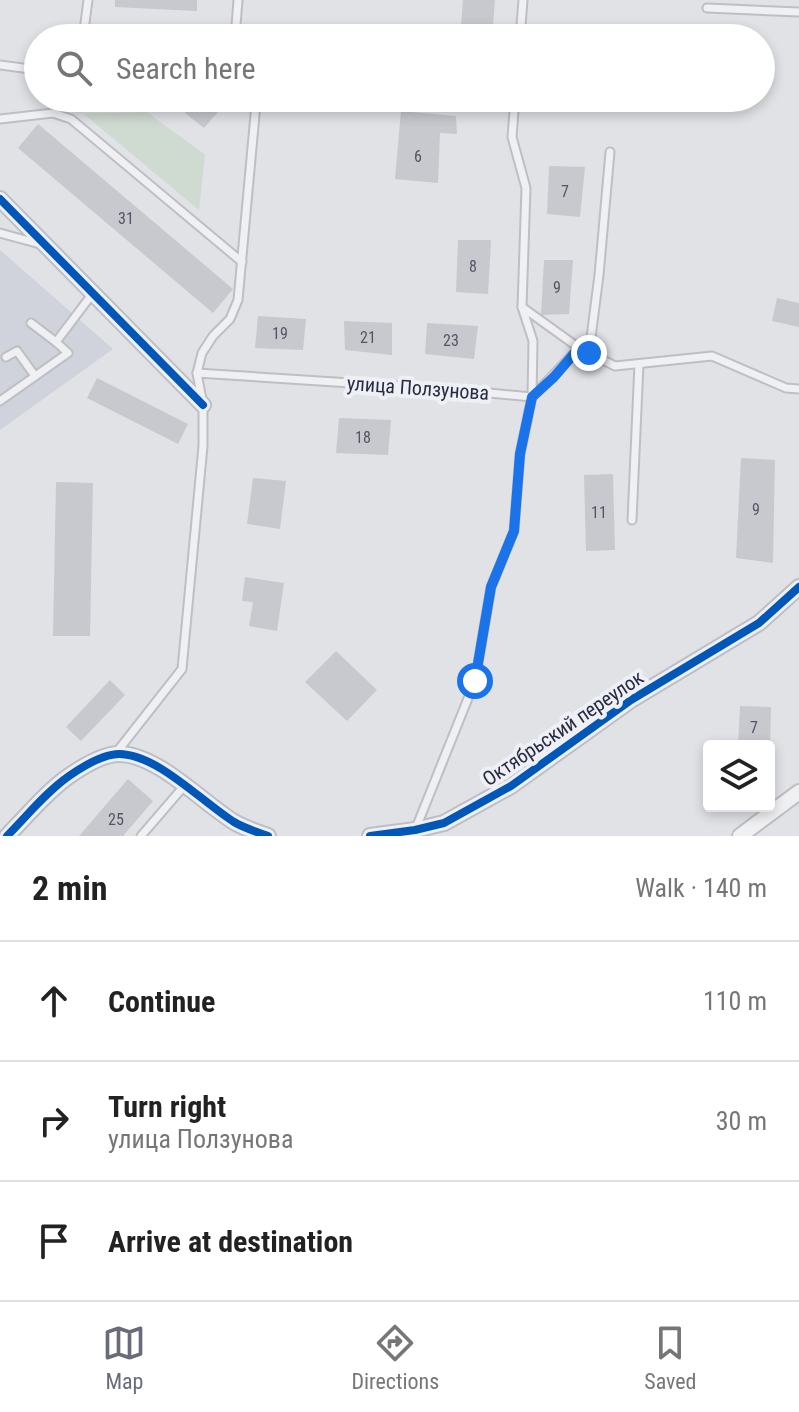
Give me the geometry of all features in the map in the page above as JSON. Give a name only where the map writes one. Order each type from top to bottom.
[{"type":"street","points":[[0,199],[203,405]]},
{"type":"street","name":"Октябрьский переулок","points":[[370,836],[414,833],[444,823],[511,786],[631,700],[759,623],[799,587]]},
{"type":"street","points":[[7,836],[67,777],[115,754],[147,761],[236,823],[268,836]]},
{"type":"street","points":[[740,836],[799,792]]},
{"type":"lane","points":[[85,24],[88,0]]},
{"type":"lane","points":[[236,24],[238,0]]},
{"type":"lane","points":[[521,24],[523,0]]},
{"type":"lane","points":[[707,8],[799,12]]},
{"type":"lane","points":[[0,65],[24,68]]},
{"type":"lane","points":[[115,754],[182,669],[203,446],[203,405],[197,373],[202,353],[230,319],[238,300],[255,112]]},
{"type":"lane","points":[[414,833],[475,681],[491,587],[514,531],[520,454],[532,397],[533,341],[522,307],[526,188],[512,137],[514,112]]},
{"type":"lane","points":[[0,119],[53,113],[71,119],[242,262]]},
{"type":"lane","points":[[589,353],[610,152]]},
{"type":"lane","points":[[0,233],[46,245]]},
{"type":"lane","points":[[56,342],[93,293]]},
{"type":"lane","points":[[522,307],[579,348],[615,366],[712,356],[786,388],[799,389]]},
{"type":"lane","points":[[0,401],[68,353],[31,323]]},
{"type":"lane","points":[[532,397],[579,348]]},
{"type":"lane","points":[[6,357],[17,351],[35,376]]},
{"type":"lane","points":[[632,520],[639,364]]},
{"type":"lane","name":"улица Ползунова","points":[[197,373],[532,397]]},
{"type":"lane","points":[[141,836],[185,785]]},
{"type":"shaded area","points":[[147,112],[205,155],[199,210],[84,114]]},
{"type":"shaded area","points":[[0,250],[113,349],[0,430]]},
{"type":"building","points":[[115,0],[197,0],[197,11],[115,7]]},
{"type":"building","points":[[463,0],[495,0],[493,24],[461,24]]},
{"type":"building","points":[[186,112],[218,112],[204,128]]},
{"type":"building","points":[[401,112],[456,116],[457,134],[440,133],[438,183],[395,179]]},
{"type":"building","points":[[38,124],[233,289],[213,313],[18,148]]},
{"type":"building","points":[[549,166],[585,167],[580,217],[547,214]]},
{"type":"building","points":[[458,240],[491,240],[488,294],[456,292]]},
{"type":"building","points":[[544,260],[573,260],[569,314],[541,315]]},
{"type":"building","points":[[777,298],[799,303],[799,327],[772,321]]},
{"type":"building","points":[[258,316],[306,319],[303,350],[255,348]]},
{"type":"building","points":[[344,321],[392,323],[392,355],[345,350]]},
{"type":"building","points":[[427,323],[478,326],[474,359],[425,354]]},
{"type":"building","points":[[97,378],[188,424],[178,444],[87,398]]},
{"type":"building","points":[[339,418],[391,420],[388,455],[336,453]]},
{"type":"building","points":[[741,458],[775,460],[773,563],[736,558]]},
{"type":"building","points":[[613,474],[615,550],[586,551],[584,475]]},
{"type":"building","points":[[253,478],[286,481],[280,529],[247,524]]},
{"type":"building","points":[[56,482],[93,483],[90,636],[53,636]]},
{"type":"building","points":[[245,577],[284,583],[277,631],[249,626],[253,602],[242,601]]},
{"type":"building","points":[[336,651],[377,690],[347,721],[305,682]]},
{"type":"building","points":[[110,680],[125,695],[81,741],[66,727]]},
{"type":"building","points":[[740,706],[771,707],[770,740],[738,740]]},
{"type":"building","points":[[128,779],[153,801],[123,836],[79,836]]},
{"type":"cycle path","points":[[0,199],[203,405]]},
{"type":"cycle path","points":[[370,836],[444,823],[511,786],[631,700],[759,623],[799,587]]},
{"type":"cycle path","points":[[7,836],[69,776],[99,759],[119,754],[134,756],[164,770],[234,822],[268,836]]},
{"type":"route","points":[[475,681],[491,587],[514,531],[520,454],[532,397],[579,348],[589,353]]}]
